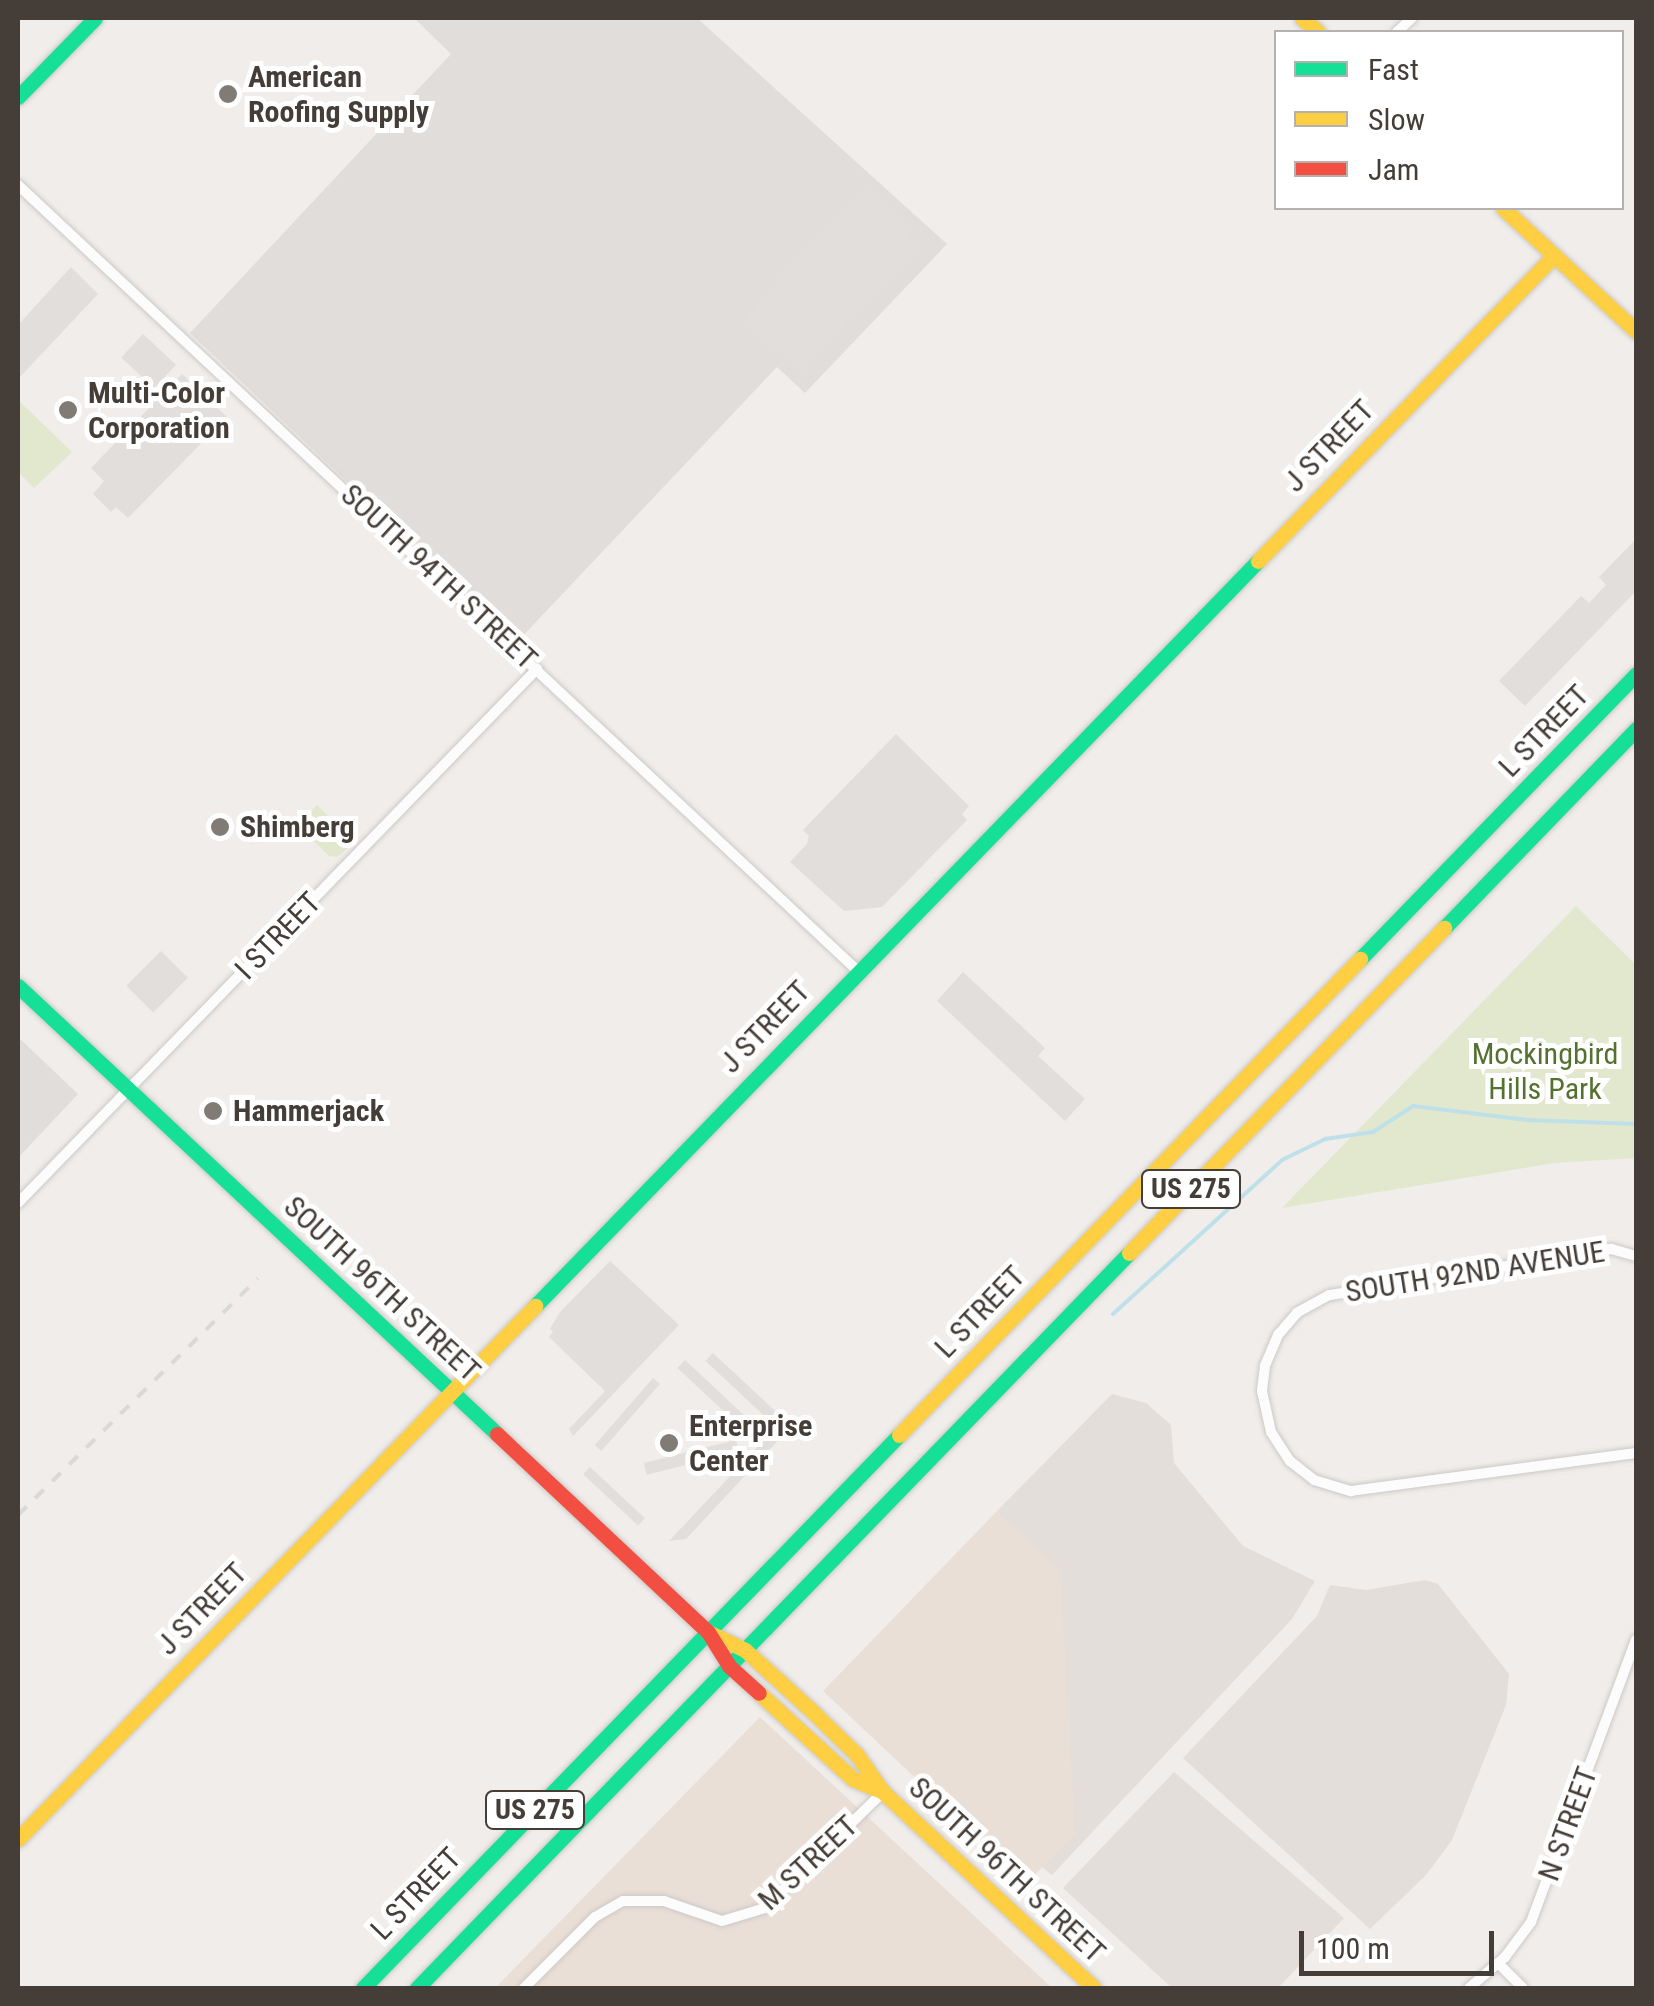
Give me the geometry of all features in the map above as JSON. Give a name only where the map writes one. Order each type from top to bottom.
[{"type":"main road","points":[[18,97],[95,18]]},
{"type":"main road","points":[[1506,210],[1636,331]]},
{"type":"main road","name":"J STREET","points":[[18,1839],[1554,256]]},
{"type":"main road","name":"L STREET","points":[[362,1988],[1636,674]]},
{"type":"main road","name":"US 275","points":[[417,1988],[1636,728]]},
{"type":"main road","name":"SOUTH 96TH STREET","points":[[18,986],[708,1632],[729,1666],[853,1780],[883,1792]]},
{"type":"main road","name":"SOUTH 96TH STREET","points":[[708,1632],[745,1650],[857,1754],[883,1792],[1094,1988]]},
{"type":"street","name":"SOUTH 94TH STREET","points":[[18,185],[858,971]]},
{"type":"street","name":"I STREET","points":[[18,1203],[537,669]]},
{"type":"street","name":"SOUTH 92ND AVENUE","points":[[1636,1256],[1611,1249],[1329,1295],[1297,1313],[1278,1335],[1265,1366],[1262,1402],[1271,1432],[1290,1461],[1314,1480],[1352,1491],[1636,1453]]},
{"type":"street","name":"N STREET","points":[[1469,1988],[1522,1936],[1537,1909],[1636,1640]]},
{"type":"street","name":"M STREET","points":[[524,1988],[595,1917],[623,1901],[664,1901],[722,1921],[766,1908],[883,1792]]},
{"type":"street","points":[[1498,1963],[1523,1988]]},
{"type":"shaded area","points":[[414,18],[697,18],[947,244],[805,393],[777,367],[517,642],[190,333],[451,54]]},
{"type":"shaded area","points":[[865,189],[908,231],[908,239],[916,248],[801,371],[745,318]]},
{"type":"shaded area","points":[[71,267],[98,294],[18,379],[18,325]]},
{"type":"shaded area","points":[[143,334],[176,365],[154,388],[121,357]]},
{"type":"shaded area","points":[[182,374],[227,417],[128,518],[116,507],[111,512],[93,494],[104,481],[91,468]]},
{"type":"shaded area","points":[[1636,539],[1636,591],[1525,706],[1499,681],[1581,596],[1589,603],[1606,585],[1599,577]]},
{"type":"shaded area","points":[[896,734],[969,806],[962,814],[967,820],[882,907],[844,911],[790,862],[807,844],[809,836],[803,830]]},
{"type":"shaded area","points":[[161,951],[188,978],[153,1013],[126,986]]},
{"type":"shaded area","points":[[963,972],[1045,1048],[1038,1056],[1085,1099],[1065,1121],[937,1001]]},
{"type":"shaded area","points":[[18,1037],[78,1094],[18,1158]]},
{"type":"shaded area","points":[[610,1261],[679,1325],[573,1436],[569,1429],[605,1391],[549,1337],[553,1332],[550,1329],[560,1312]]},
{"type":"shaded area","points":[[713,1353],[786,1421],[779,1429],[705,1361]]},
{"type":"shaded area","points":[[685,1360],[751,1421],[743,1429],[677,1368]]},
{"type":"shaded area","points":[[653,1378],[660,1384],[601,1451],[595,1445]]},
{"type":"shaded area","points":[[1112,1394],[1146,1403],[1171,1425],[1174,1463],[1243,1546],[1315,1581],[1292,1619],[1052,1875],[1042,1867],[1075,1833],[997,1511]]},
{"type":"shaded area","points":[[770,1434],[781,1437],[686,1539],[669,1541]]},
{"type":"shaded area","points":[[736,1440],[739,1452],[647,1475],[644,1463]]},
{"type":"shaded area","points":[[590,1467],[645,1518],[638,1525],[583,1474]]},
{"type":"shaded area","points":[[997,1511],[1060,1570],[1075,1834],[1027,1883],[823,1691]]},
{"type":"shaded area","points":[[1425,1580],[1438,1584],[1509,1674],[1506,1705],[1452,1840],[1426,1875],[1370,1929],[1183,1758],[1317,1616],[1330,1585],[1366,1590]]},
{"type":"shaded area","points":[[760,1717],[1052,1988],[495,1988]]},
{"type":"shaded area","points":[[1174,1772],[1344,1918],[1278,1988],[1172,1988],[1063,1888]]},
{"type":"green space","points":[[18,400],[72,452],[34,488],[18,472]]},
{"type":"green space","points":[[317,805],[350,838],[350,846],[337,857],[329,856],[297,825]]},
{"type":"green space","name":"Mockingbird Hills Park","points":[[1576,906],[1636,965],[1636,1158],[1554,1163],[1282,1208]]},
{"type":"waterway","points":[[1113,1314],[1282,1160],[1325,1139],[1373,1132],[1413,1106],[1527,1120],[1636,1124]]},
{"type":"railway","points":[[18,1515],[258,1278]]},
{"type":"traffic: fast","points":[[18,97],[95,18]]},
{"type":"traffic: fast","points":[[535,1306],[1258,561]]},
{"type":"traffic: fast","points":[[1360,959],[1636,674]]},
{"type":"traffic: fast","points":[[1444,928],[1636,729]]},
{"type":"traffic: fast","points":[[18,986],[497,1434]]},
{"type":"traffic: fast","points":[[417,1988],[1129,1253]]},
{"type":"traffic: fast","points":[[363,1988],[899,1435]]},
{"type":"traffic: slow","points":[[1302,18],[1316,30]]},
{"type":"traffic: slow","points":[[1505,210],[1636,331]]},
{"type":"traffic: slow","points":[[1258,561],[1554,256]]},
{"type":"traffic: slow","points":[[1129,1253],[1444,928]]},
{"type":"traffic: slow","points":[[899,1435],[1360,959]]},
{"type":"traffic: slow","points":[[18,1839],[535,1306]]},
{"type":"traffic: slow","points":[[710,1633],[745,1650],[815,1714],[857,1755],[883,1792],[1094,1988]]},
{"type":"traffic: slow","points":[[759,1693],[853,1779],[883,1792]]},
{"type":"traffic: jam","points":[[497,1434],[708,1632],[729,1666],[759,1693]]},
{"type":"place","name":"American Roofing Supply","points":[[228,94]]},
{"type":"place","name":"Multi-Color Corporation","points":[[68,410]]},
{"type":"place","name":"Shimberg","points":[[220,827]]},
{"type":"place","name":"Hammerjack","points":[[213,1111]]},
{"type":"place","name":"Enterprise Center","points":[[669,1443]]}]
